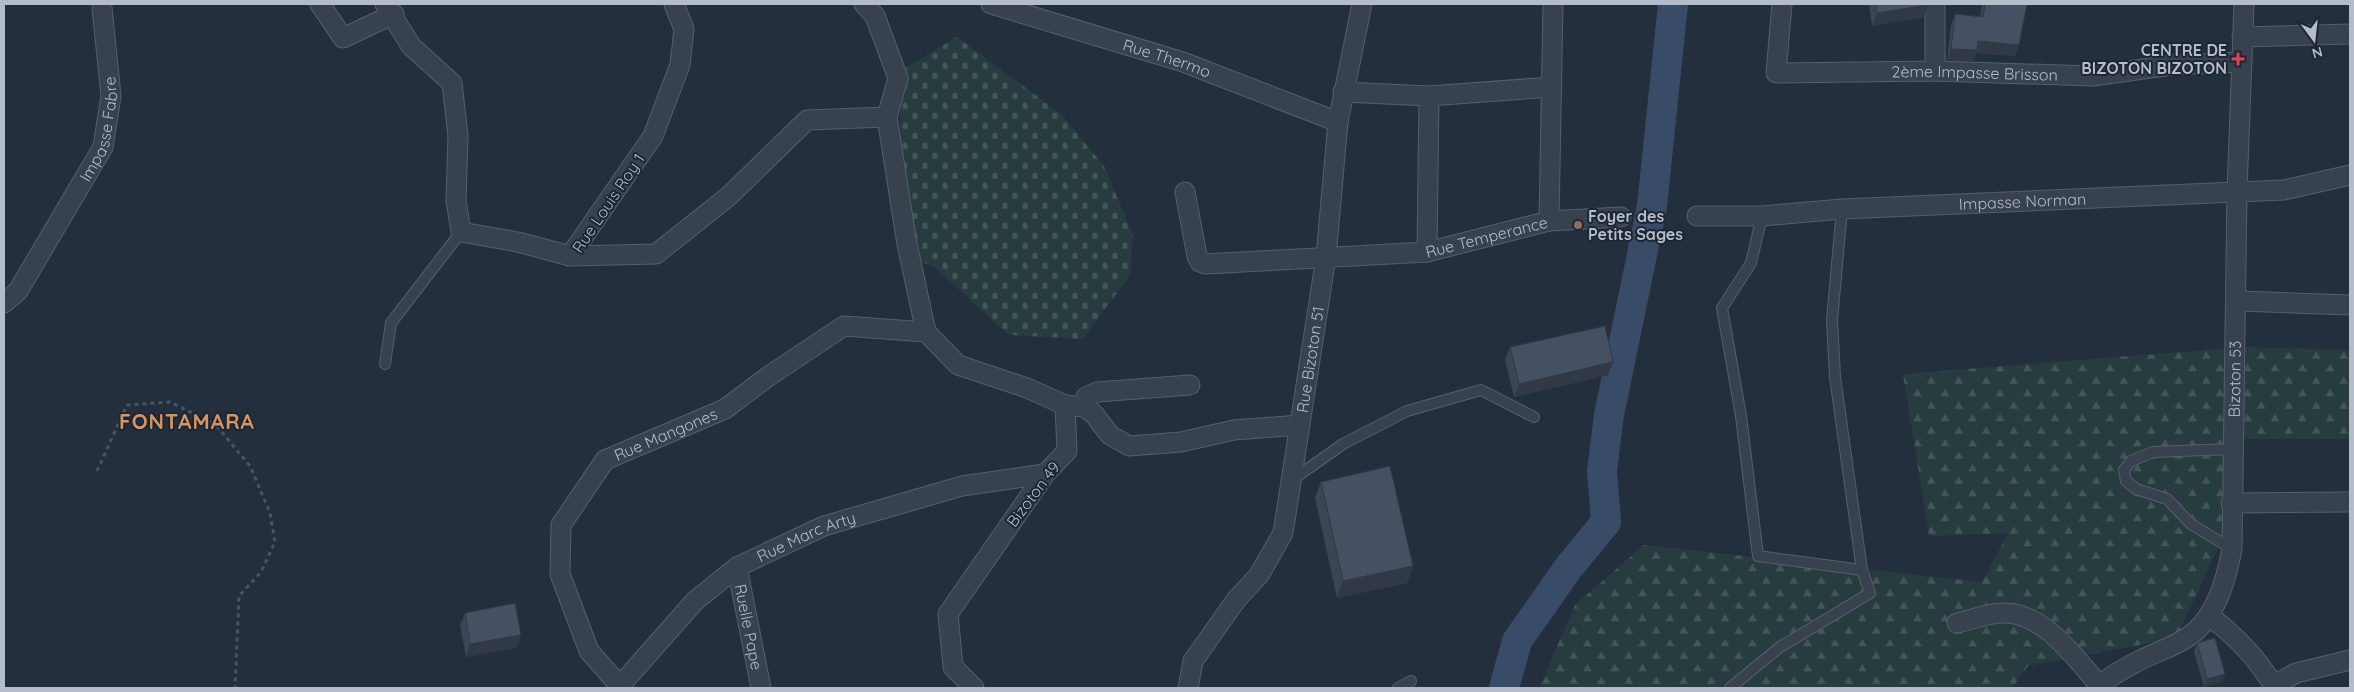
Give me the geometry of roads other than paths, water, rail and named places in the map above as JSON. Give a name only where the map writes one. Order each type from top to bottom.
[{"type":"street","points":[[320,4],[343,38],[389,9],[411,46],[452,82],[458,136],[456,200],[461,232],[518,242],[570,256]]},
{"type":"street","name":"Rue Louis Roy 1","points":[[570,256],[653,136],[680,65],[684,29],[674,4]]},
{"type":"street","points":[[864,4],[875,16],[898,78],[887,117],[907,244],[926,332],[958,365],[1093,413],[1110,435],[1129,446],[1181,442],[1234,430],[1300,425]]},
{"type":"street","name":"Rue Thermo","points":[[992,4],[1183,62],[1338,122]]},
{"type":"street","name":"Rue Bizoton 51","points":[[1188,688],[1193,660],[1236,600],[1259,574],[1283,533],[1326,257],[1338,122],[1362,4]]},
{"type":"street","name":"Rue Temperance","points":[[1185,192],[1197,256],[1200,262],[1205,264],[1427,252],[1549,221],[1553,4]]},
{"type":"street","name":"2ème Impasse Brisson","points":[[1782,4],[1776,73],[1935,71],[2093,76],[2172,65],[2242,62]]},
{"type":"street","points":[[1935,4],[1935,71]]},
{"type":"street","name":"Bizoton 53","points":[[2099,687],[2105,680],[2145,657],[2188,637],[2209,616],[2226,578],[2232,549],[2231,503],[2237,190],[2244,4]]},
{"type":"street","name":"Impasse Fabre","points":[[4,303],[18,291],[103,147],[111,96],[102,5]]},
{"type":"street","points":[[2242,37],[2350,34]]},
{"type":"street","points":[[1344,92],[1429,96],[1552,87]]},
{"type":"street","points":[[1427,252],[1429,96]]},
{"type":"street","name":"Rue Louis Roy 1","points":[[570,256],[656,254],[729,196],[807,120],[887,117]]},
{"type":"street","name":"Impasse Norman","points":[[1697,216],[1762,216],[1842,209],[2237,190],[2284,190],[2350,176]]},
{"type":"street","points":[[1549,221],[1621,217]]},
{"type":"street","points":[[2236,301],[2350,305]]},
{"type":"street","name":"Rue Mangones","points":[[619,687],[589,651],[560,574],[561,525],[605,460],[725,409],[769,376],[844,326],[926,332]]},
{"type":"street","points":[[1074,406],[1097,392],[1190,385]]},
{"type":"street","name":"Bizoton 49","points":[[974,688],[954,667],[948,614],[1044,474],[1067,451],[1074,406]]},
{"type":"street","name":"Rue Marc Arty","points":[[619,687],[695,601],[737,567],[824,526],[962,486],[1044,474]]},
{"type":"street","points":[[2231,503],[2350,502]]},
{"type":"street","name":"Ruelle Pape","points":[[737,567],[761,688]]},
{"type":"street","points":[[1957,623],[2002,613],[2028,616],[2042,624],[2099,687]]},
{"type":"street","points":[[2209,616],[2232,632],[2274,687],[2296,673],[2350,660]]},
{"type":"lane","points":[[1730,688],[1780,647],[1870,593],[1862,570],[1835,377],[1832,320],[1842,209]]},
{"type":"lane","points":[[1762,216],[1750,263],[1722,308],[1742,416],[1758,556],[1862,570]]},
{"type":"lane","points":[[385,364],[391,322],[461,232]]},
{"type":"lane","points":[[1291,481],[1343,444],[1407,411],[1481,390],[1534,417]]},
{"type":"lane","points":[[2232,450],[2153,452],[2131,461],[2124,470],[2126,481],[2136,489],[2167,499],[2191,524],[2232,549]]},
{"type":"lane","points":[[1398,688],[1411,681]]},
{"type":"waterway","points":[[1504,688],[1517,641],[1569,567],[1606,522],[1602,471],[1609,415],[1652,206],[1673,4]]},
{"type":"place","name":"CENTRE DE BIZOTON BIZOTON","points":[[2238,59]]},
{"type":"place","name":"Foyer des Petits Sages","points":[[1578,225]]},
{"type":"district","name":"FONTAMARA","points":[[187,421]]}]
